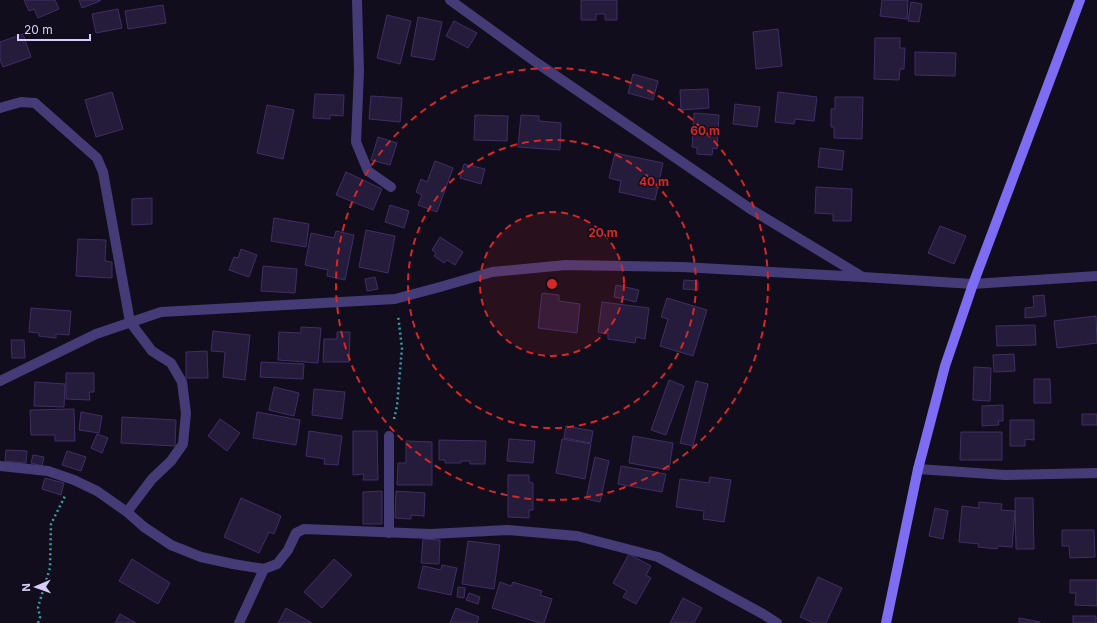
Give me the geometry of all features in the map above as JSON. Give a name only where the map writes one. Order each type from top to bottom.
[{"type":"street","points":[[357,0],[359,71],[356,142],[368,171],[392,187]]},
{"type":"street","points":[[450,0],[537,63],[752,210],[863,277]]},
{"type":"street","points":[[886,623],[918,468],[945,366],[972,284],[1080,0]]},
{"type":"street","points":[[0,108],[21,102],[35,103],[98,158],[103,172],[130,322],[152,351],[171,363],[182,382],[186,413],[183,444],[171,462],[152,478],[127,512]]},
{"type":"street","points":[[0,381],[96,334],[161,312],[395,299],[440,288],[492,272],[566,265],[682,267],[972,284],[1097,276]]},
{"type":"street","points":[[389,436],[389,533]]},
{"type":"street","points":[[0,466],[48,471],[74,480],[97,490],[127,512],[144,527],[171,545],[201,557],[233,564],[264,569],[277,564],[288,550],[296,533],[304,529],[431,534],[507,530],[578,536],[658,557],[777,623]]},
{"type":"street","points":[[918,468],[1005,475],[1097,473]]},
{"type":"street","points":[[239,623],[264,569]]},
{"type":"path","points":[[389,436],[397,406],[402,348],[395,299]]},
{"type":"path","points":[[38,623],[40,617],[38,607],[50,568],[51,524],[74,480]]},
{"type":"building","points":[[24,0],[55,0],[59,9],[38,18],[34,9],[29,11]]},
{"type":"building","points":[[79,0],[100,0],[100,1],[82,8]]},
{"type":"building","points":[[581,0],[617,0],[617,20],[605,20],[605,14],[596,14],[596,20],[581,20]]},
{"type":"building","points":[[882,0],[908,0],[907,19],[880,16]]},
{"type":"building","points":[[911,2],[922,4],[919,22],[908,21]]},
{"type":"building","points":[[163,5],[166,23],[128,29],[125,11]]},
{"type":"building","points":[[118,9],[122,28],[96,33],[92,14]]},
{"type":"building","points":[[387,15],[411,21],[400,64],[377,58]]},
{"type":"building","points":[[418,17],[442,22],[434,60],[411,56]]},
{"type":"building","points":[[454,21],[477,33],[468,48],[446,36]]},
{"type":"building","points":[[778,29],[782,66],[756,69],[753,32]]},
{"type":"building","points":[[23,34],[31,57],[3,67],[0,60],[0,42]]},
{"type":"building","points":[[875,38],[900,38],[900,48],[905,48],[904,69],[900,69],[899,80],[874,79]]},
{"type":"building","points":[[915,52],[956,53],[955,76],[915,75]]},
{"type":"building","points":[[633,74],[658,81],[653,100],[628,93]]},
{"type":"building","points":[[708,89],[709,108],[681,110],[680,90]]},
{"type":"building","points":[[112,92],[123,129],[96,137],[85,100]]},
{"type":"building","points":[[778,92],[817,97],[814,121],[795,119],[794,124],[775,122]]},
{"type":"building","points":[[315,94],[344,95],[343,116],[330,115],[330,119],[313,118]]},
{"type":"building","points":[[371,96],[402,98],[400,122],[369,119]]},
{"type":"building","points":[[835,97],[863,97],[862,139],[834,138],[834,127],[831,127],[831,109],[835,109]]},
{"type":"building","points":[[735,104],[760,107],[757,127],[733,124]]},
{"type":"building","points":[[267,105],[294,110],[283,159],[257,153]]},
{"type":"building","points":[[694,113],[719,115],[717,149],[713,148],[712,155],[697,154],[697,148],[692,147]]},
{"type":"building","points":[[475,115],[508,116],[507,141],[474,140]]},
{"type":"building","points":[[521,115],[539,116],[539,121],[561,123],[560,150],[518,147]]},
{"type":"building","points":[[378,137],[397,143],[390,165],[371,160]]},
{"type":"building","points":[[820,148],[844,151],[842,170],[818,167]]},
{"type":"building","points":[[615,153],[663,163],[655,200],[619,192],[621,181],[609,178]]},
{"type":"building","points":[[435,161],[453,168],[437,212],[418,205],[422,195],[416,192],[421,179],[427,182]]},
{"type":"building","points":[[464,164],[485,169],[481,184],[460,178]]},
{"type":"building","points":[[346,172],[382,189],[373,210],[336,195]]},
{"type":"building","points":[[816,187],[852,189],[851,221],[833,221],[833,214],[815,213]]},
{"type":"building","points":[[152,198],[152,224],[132,225],[132,199]]},
{"type":"building","points":[[390,205],[409,211],[404,228],[385,222]]},
{"type":"building","points":[[274,218],[309,224],[306,247],[271,241]]},
{"type":"building","points":[[940,226],[966,236],[954,264],[928,253]]},
{"type":"building","points":[[366,230],[395,236],[388,273],[359,267]]},
{"type":"building","points":[[336,231],[354,235],[345,280],[327,276],[328,270],[305,265],[311,233],[334,238]]},
{"type":"building","points":[[440,237],[463,252],[455,265],[447,260],[444,263],[434,256],[436,253],[432,250]]},
{"type":"building","points":[[78,239],[106,240],[105,261],[112,262],[112,278],[76,276]]},
{"type":"building","points":[[241,249],[257,255],[249,277],[229,270],[234,257],[238,258]]},
{"type":"building","points":[[263,266],[297,269],[295,293],[261,291]]},
{"type":"building","points":[[375,277],[378,289],[367,291],[365,279]]},
{"type":"building","points":[[684,280],[698,281],[698,290],[683,289]]},
{"type":"building","points":[[616,285],[639,290],[636,302],[614,297]]},
{"type":"building","points":[[542,293],[559,295],[559,301],[580,304],[577,333],[538,328]]},
{"type":"building","points":[[1044,295],[1046,316],[1025,318],[1025,308],[1034,307],[1033,296]]},
{"type":"building","points":[[667,298],[707,310],[693,356],[660,346],[668,319],[661,317]]},
{"type":"building","points":[[602,302],[649,308],[645,339],[636,337],[635,343],[608,339],[608,334],[598,332]]},
{"type":"building","points":[[31,308],[71,311],[69,335],[56,334],[56,338],[39,336],[39,333],[29,332]]},
{"type":"building","points":[[1096,316],[1097,343],[1057,348],[1054,321]]},
{"type":"building","points":[[1035,325],[1036,345],[997,346],[996,326]]},
{"type":"building","points":[[301,327],[321,328],[318,363],[278,360],[279,332],[301,333]]},
{"type":"building","points":[[213,331],[250,335],[245,380],[223,377],[225,352],[211,351]]},
{"type":"building","points":[[337,332],[350,332],[349,362],[323,362],[324,339],[337,339]]},
{"type":"building","points":[[11,340],[24,340],[25,358],[12,358]]},
{"type":"building","points":[[207,351],[208,378],[186,378],[186,352]]},
{"type":"building","points":[[1014,354],[1015,371],[994,372],[993,355]]},
{"type":"building","points":[[261,362],[304,364],[303,379],[260,377]]},
{"type":"building","points":[[974,367],[991,368],[990,401],[973,400]]},
{"type":"building","points":[[66,373],[94,373],[94,392],[89,392],[90,400],[66,399]]},
{"type":"building","points":[[1034,379],[1050,379],[1051,403],[1034,403]]},
{"type":"building","points":[[669,380],[684,386],[666,435],[651,430]]},
{"type":"building","points":[[696,381],[708,384],[693,446],[680,443]]},
{"type":"building","points":[[35,382],[65,384],[64,407],[34,406]]},
{"type":"building","points":[[274,387],[299,393],[294,416],[269,410]]},
{"type":"building","points":[[314,389],[345,392],[342,419],[312,415]]},
{"type":"building","points":[[1003,405],[1003,421],[998,421],[999,425],[982,426],[982,406]]},
{"type":"building","points":[[74,409],[75,441],[55,441],[55,435],[31,435],[30,410]]},
{"type":"building","points":[[81,412],[102,416],[99,433],[79,430]]},
{"type":"building","points":[[257,412],[300,420],[296,445],[253,438]]},
{"type":"building","points":[[1082,414],[1097,414],[1097,425],[1082,425]]},
{"type":"building","points":[[122,417],[176,420],[175,446],[121,443]]},
{"type":"building","points":[[220,419],[240,433],[227,451],[208,436]]},
{"type":"building","points":[[1010,420],[1034,420],[1034,440],[1025,439],[1025,446],[1010,446]]},
{"type":"building","points":[[566,426],[593,431],[591,443],[564,438]]},
{"type":"building","points":[[309,431],[342,436],[338,465],[324,464],[325,459],[306,456]]},
{"type":"building","points":[[353,431],[377,431],[378,480],[363,480],[364,474],[353,475]]},
{"type":"building","points":[[961,432],[1002,432],[1002,460],[960,460]]},
{"type":"building","points":[[97,434],[108,438],[102,453],[91,448]]},
{"type":"building","points":[[633,436],[673,443],[669,470],[629,463]]},
{"type":"building","points":[[509,439],[535,441],[533,463],[507,461]]},
{"type":"building","points":[[562,439],[591,444],[585,479],[556,473]]},
{"type":"building","points":[[439,440],[486,441],[485,464],[470,464],[470,461],[461,461],[461,463],[445,463],[445,460],[439,460]]},
{"type":"building","points":[[406,441],[432,442],[432,485],[397,485],[398,463],[406,463]]},
{"type":"building","points":[[6,450],[27,451],[26,463],[5,461]]},
{"type":"building","points":[[67,451],[86,457],[81,471],[62,465]]},
{"type":"building","points":[[33,455],[44,457],[42,466],[31,463]]},
{"type":"building","points":[[595,457],[609,461],[600,502],[586,499]]},
{"type":"building","points":[[621,466],[666,474],[662,492],[618,484]]},
{"type":"building","points":[[508,475],[529,475],[529,482],[533,483],[533,510],[529,510],[529,518],[508,517]]},
{"type":"building","points":[[710,477],[731,480],[724,522],[703,519],[704,511],[676,507],[680,479],[709,483]]},
{"type":"building","points":[[45,478],[64,483],[61,495],[42,489]]},
{"type":"building","points":[[382,491],[382,524],[363,524],[363,492]]},
{"type":"building","points":[[396,491],[425,493],[424,516],[411,515],[411,519],[395,518]]},
{"type":"building","points":[[241,498],[281,516],[274,534],[269,532],[259,553],[224,537]]},
{"type":"building","points":[[1015,498],[1033,498],[1034,549],[1016,549]]},
{"type":"building","points":[[979,502],[1002,504],[1001,510],[1015,511],[1012,547],[998,546],[997,549],[978,547],[979,544],[959,542],[962,506],[979,508]]},
{"type":"building","points":[[935,508],[948,511],[943,539],[929,536]]},
{"type":"building","points":[[1062,530],[1094,530],[1095,557],[1070,558],[1069,546],[1062,546]]},
{"type":"building","points":[[423,539],[440,540],[439,564],[421,563]]},
{"type":"building","points":[[468,541],[500,545],[494,589],[462,584]]},
{"type":"building","points":[[629,554],[651,566],[646,575],[651,578],[636,604],[623,597],[627,591],[613,583]]},
{"type":"building","points":[[132,559],[170,583],[158,604],[119,581]]},
{"type":"building","points":[[334,559],[352,575],[322,608],[304,592]]},
{"type":"building","points":[[442,565],[457,568],[451,595],[418,588],[423,566],[441,570]]},
{"type":"building","points":[[818,577],[842,588],[826,623],[814,623],[800,617]]},
{"type":"building","points":[[1070,580],[1097,580],[1097,606],[1075,605],[1076,593],[1070,593]]},
{"type":"building","points":[[500,582],[511,586],[513,582],[542,591],[540,595],[552,599],[544,623],[492,608]]},
{"type":"building","points":[[458,587],[465,588],[464,598],[457,597]]},
{"type":"building","points":[[469,593],[480,597],[478,604],[466,600]]},
{"type":"building","points":[[683,598],[702,608],[694,623],[670,623]]},
{"type":"building","points":[[286,608],[312,623],[278,623]]},
{"type":"building","points":[[456,608],[479,617],[477,623],[450,623]]},
{"type":"building","points":[[120,614],[136,623],[115,623]]},
{"type":"building","points":[[1073,616],[1096,616],[1096,623],[1073,623]]},
{"type":"building","points":[[1019,618],[1040,622],[1040,623],[1019,623]]}]
